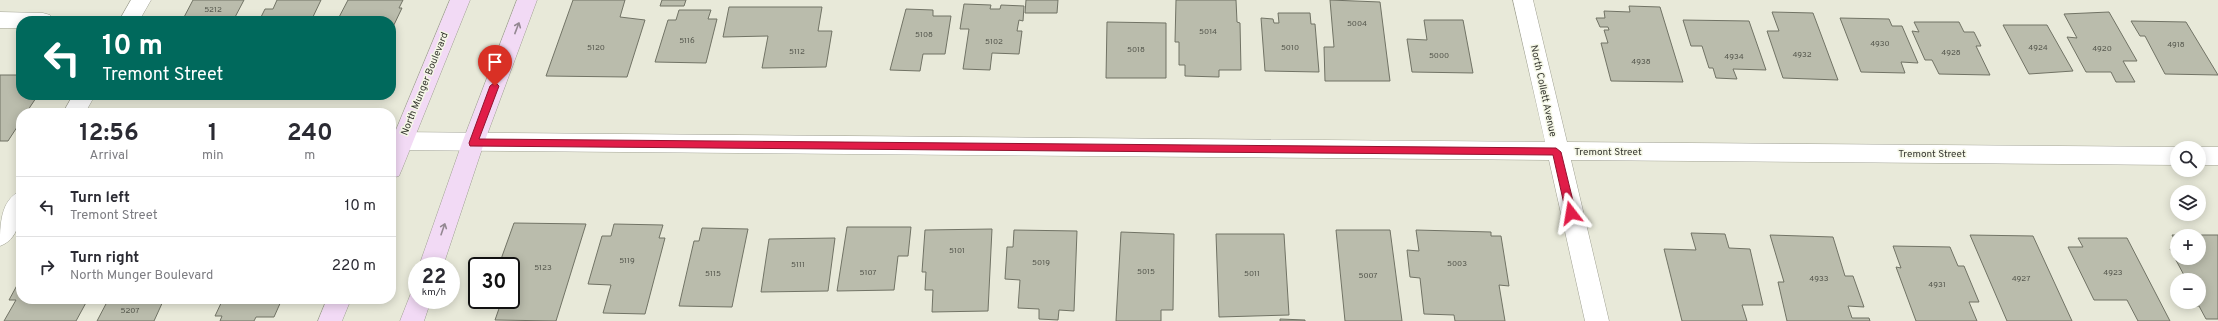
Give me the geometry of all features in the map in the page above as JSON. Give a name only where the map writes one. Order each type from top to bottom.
[{"type":"main road","name":"North Munger Boulevard","points":[[396,142],[460,0]]},
{"type":"main road","points":[[434,257],[473,143],[527,0]]},
{"type":"main road","points":[[330,321],[337,304]]},
{"type":"main road","points":[[412,321],[416,309]]},
{"type":"street","points":[[132,16],[141,0]]},
{"type":"street","name":"North Collett Avenue","points":[[1523,0],[1556,152],[1597,321]]},
{"type":"street","points":[[0,20],[16,20]]},
{"type":"street","name":"Tremont Street","points":[[396,142],[2170,156]]},
{"type":"street","points":[[2206,156],[2218,156]]},
{"type":"street","points":[[0,236],[16,209]]},
{"type":"building","points":[[193,0],[244,0],[236,16],[185,16]]},
{"type":"building","points":[[277,0],[321,0],[313,16],[262,16],[265,9],[273,9]]},
{"type":"building","points":[[348,0],[403,0],[399,8],[402,8],[396,21],[396,16],[340,16]]},
{"type":"building","points":[[573,0],[625,0],[620,17],[645,20],[627,77],[546,76]]},
{"type":"building","points":[[662,0],[686,0],[684,6],[660,6]]},
{"type":"building","points":[[1026,0],[1058,0],[1057,13],[1025,13]]},
{"type":"building","points":[[1176,0],[1236,0],[1237,22],[1240,23],[1241,70],[1219,70],[1219,77],[1185,76],[1185,65],[1179,65],[1179,42],[1175,42]]},
{"type":"building","points":[[1330,0],[1380,2],[1390,81],[1325,81],[1324,47],[1334,47]]},
{"type":"building","points":[[964,4],[991,5],[990,9],[1000,9],[1001,5],[1024,6],[1023,21],[1019,20],[1017,31],[1022,31],[1019,54],[992,53],[990,70],[963,69],[969,29],[960,29]]},
{"type":"building","points":[[1629,6],[1660,7],[1683,82],[1611,81],[1601,43],[1608,43],[1604,30],[1609,30],[1608,27],[1600,27],[1596,18],[1605,18],[1604,11],[1630,12]]},
{"type":"building","points":[[729,7],[822,7],[818,31],[832,31],[826,67],[762,68],[768,36],[723,37]]},
{"type":"building","points":[[906,9],[933,10],[933,16],[951,16],[945,54],[923,54],[920,71],[890,70]]},
{"type":"building","points":[[679,10],[711,10],[708,19],[717,19],[706,63],[655,62],[668,20],[676,20]]},
{"type":"building","points":[[1772,12],[1813,13],[1838,80],[1783,78],[1767,31],[1779,31]]},
{"type":"building","points":[[2109,12],[2137,61],[2123,61],[2135,82],[2116,82],[2111,72],[2086,72],[2067,37],[2077,38],[2064,14]]},
{"type":"building","points":[[1278,13],[1310,13],[1311,24],[1315,24],[1319,72],[1265,71],[1261,18],[1273,19],[1274,23],[1279,23]]},
{"type":"building","points":[[1840,18],[1889,19],[1892,26],[1902,26],[1918,63],[1901,62],[1905,73],[1861,72]]},
{"type":"building","points":[[1424,20],[1463,20],[1473,73],[1412,72],[1407,39],[1427,40]]},
{"type":"building","points":[[1683,20],[1749,21],[1766,70],[1733,69],[1737,79],[1716,78],[1713,68],[1709,68],[1702,46],[1691,46]]},
{"type":"building","points":[[2131,21],[2186,22],[2218,75],[2165,74],[2145,36],[2140,36]]},
{"type":"building","points":[[1107,22],[1166,23],[1166,78],[1106,78]]},
{"type":"building","points":[[1914,22],[1959,22],[1964,32],[1974,32],[1981,46],[1976,46],[1990,75],[1939,74],[1932,60],[1925,60],[1912,31],[1919,32]]},
{"type":"building","points":[[2003,25],[2047,25],[2073,71],[2029,74]]},
{"type":"building","points":[[0,75],[16,75],[16,100],[35,100],[29,108],[16,108],[16,129],[8,141],[0,141]]},
{"type":"building","points":[[514,223],[586,224],[556,321],[495,320],[499,309],[520,309],[520,257],[502,257]]},
{"type":"building","points":[[614,224],[663,225],[659,238],[665,238],[645,314],[603,313],[611,285],[588,284],[602,236],[611,236]]},
{"type":"building","points":[[847,227],[911,227],[908,256],[898,256],[894,290],[837,291]]},
{"type":"building","points":[[702,228],[748,229],[732,307],[679,306],[694,241],[699,241]]},
{"type":"building","points":[[992,229],[988,311],[932,312],[933,290],[925,290],[926,272],[922,272],[925,230]]},
{"type":"building","points":[[1014,230],[1077,231],[1074,311],[1059,310],[1058,320],[1039,319],[1039,309],[1018,308],[1020,280],[1005,279],[1007,247],[1013,247]]},
{"type":"building","points":[[1336,230],[1390,230],[1402,321],[1345,321]]},
{"type":"building","points":[[1416,230],[1491,232],[1491,236],[1501,236],[1509,286],[1499,285],[1505,321],[1455,321],[1454,315],[1424,314],[1420,278],[1410,277],[1407,250],[1419,251]]},
{"type":"building","points":[[1121,232],[1174,234],[1173,310],[1161,310],[1161,321],[1116,321]]},
{"type":"building","points":[[1691,233],[1725,234],[1729,248],[1750,249],[1763,305],[1742,305],[1747,321],[1682,321],[1664,249],[1696,250]]},
{"type":"building","points":[[1216,234],[1284,234],[1289,315],[1219,317]]},
{"type":"building","points":[[1770,235],[1833,237],[1845,276],[1853,276],[1864,307],[1848,306],[1852,318],[1869,318],[1870,321],[1787,321],[1778,282],[1784,282]]},
{"type":"building","points":[[1970,235],[2033,236],[2072,321],[2007,321]]},
{"type":"building","points":[[2206,235],[2218,235],[2218,319],[2206,319],[2201,309],[2206,309],[2206,273],[2183,273],[2179,265],[2206,265]]},
{"type":"building","points":[[835,238],[828,291],[761,292],[769,239]]},
{"type":"building","points":[[2078,238],[2127,238],[2170,321],[2138,321],[2127,300],[2094,300],[2068,247],[2083,247]]},
{"type":"building","points":[[1893,246],[1950,247],[1958,266],[1964,266],[1979,302],[1969,302],[1977,321],[1916,321],[1896,267],[1901,268]]},
{"type":"building","points":[[16,287],[16,300],[9,300]]},
{"type":"building","points":[[16,300],[16,304],[85,304],[76,321],[4,321]]},
{"type":"building","points":[[106,304],[162,304],[154,321],[97,321]]},
{"type":"building","points":[[221,304],[280,304],[274,317],[256,317],[254,321],[220,321],[222,316],[215,316]]},
{"type":"building","points":[[1280,319],[1305,320],[1305,321],[1280,321]]},
{"type":"route","points":[[495,86],[473,143],[1556,152],[1571,213]]}]
